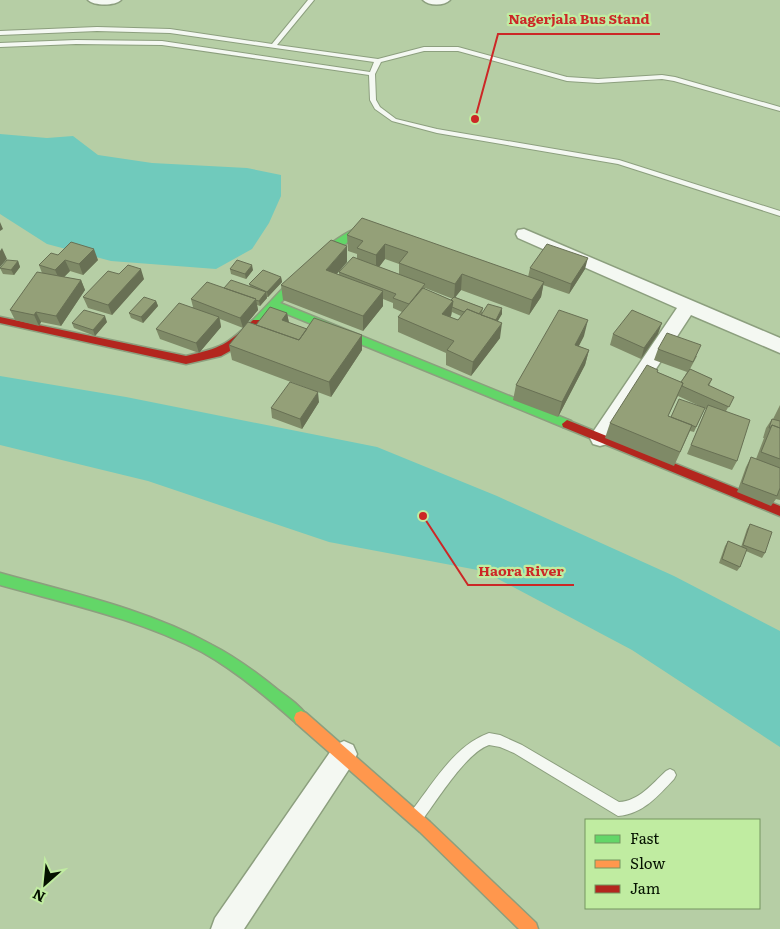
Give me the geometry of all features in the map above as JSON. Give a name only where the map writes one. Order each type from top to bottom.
[{"type":"street","points":[[94,0],[115,0]]},
{"type":"street","points":[[428,0],[444,0]]},
{"type":"street","points":[[0,320],[186,360],[217,353],[235,343],[315,264],[356,232],[371,228],[396,236]]},
{"type":"street","points":[[524,234],[687,307],[780,346]]},
{"type":"street","points":[[273,304],[780,511]]},
{"type":"street","points":[[600,438],[687,307]]},
{"type":"street","points":[[0,579],[115,614],[188,639],[246,671],[344,754],[485,883],[530,929]]},
{"type":"street","points":[[226,929],[344,754]]},
{"type":"lane","points":[[273,46],[311,0]]},
{"type":"lane","points":[[0,33],[135,29],[170,31],[378,61],[424,49],[458,49],[567,79],[598,81],[662,77],[675,78],[780,110]]},
{"type":"lane","points":[[0,45],[76,42],[162,43],[372,74]]},
{"type":"lane","points":[[378,61],[372,74],[373,100],[377,108],[394,120],[437,131],[619,162],[780,214]]},
{"type":"lane","points":[[414,818],[472,747],[489,739],[518,749],[618,809],[628,809],[636,806],[670,775]]},
{"type":"water","points":[[0,134],[47,138],[73,136],[98,155],[152,163],[247,168],[281,175],[281,196],[269,223],[252,249],[216,269],[111,261],[47,244],[0,214]]},
{"type":"water","points":[[0,376],[126,397],[377,447],[497,496],[674,576],[780,631],[780,747],[632,650],[483,571],[329,542],[148,481],[0,445]]},
{"type":"building","points":[[362,218],[544,282],[532,300],[462,274],[455,284],[399,263],[408,252],[385,244],[376,255],[357,248],[363,241],[347,235]]},
{"type":"building","points":[[331,240],[347,246],[326,270],[383,291],[363,316],[281,285]]},
{"type":"building","points":[[71,242],[94,249],[79,264],[65,260],[55,270],[39,265],[51,253],[58,255]]},
{"type":"building","points":[[547,244],[588,258],[571,284],[530,268]]},
{"type":"building","points":[[353,257],[425,284],[409,304],[393,298],[396,294],[339,272]]},
{"type":"building","points":[[7,260],[18,261],[11,270],[0,268]]},
{"type":"building","points":[[237,260],[252,265],[245,274],[230,269]]},
{"type":"building","points":[[128,265],[141,269],[108,305],[83,297],[108,271],[119,274]]},
{"type":"building","points":[[263,270],[281,277],[267,292],[249,284]]},
{"type":"building","points":[[37,272],[81,280],[56,316],[36,312],[34,315],[10,310]]},
{"type":"building","points":[[231,280],[266,292],[259,301],[255,300],[224,288]]},
{"type":"building","points":[[207,282],[256,299],[240,318],[191,299]]},
{"type":"building","points":[[423,288],[453,301],[442,314],[458,320],[467,309],[502,323],[473,362],[447,350],[454,341],[398,317]]},
{"type":"building","points":[[144,297],[156,301],[141,317],[129,313]]},
{"type":"building","points":[[454,297],[483,308],[479,314],[467,309],[464,312],[452,307],[453,301],[451,300]]},
{"type":"building","points":[[179,303],[219,317],[196,343],[156,329]]},
{"type":"building","points":[[488,304],[502,308],[496,320],[481,315]]},
{"type":"building","points":[[270,307],[287,313],[282,320],[307,329],[299,340],[256,325]]},
{"type":"building","points":[[84,310],[105,316],[93,330],[72,323]]},
{"type":"building","points":[[559,310],[588,320],[575,345],[589,350],[562,402],[516,385]]},
{"type":"building","points":[[632,310],[662,323],[644,348],[613,334]]},
{"type":"building","points":[[314,318],[362,335],[329,382],[229,345],[248,322],[299,340]]},
{"type":"building","points":[[667,333],[701,345],[693,362],[658,349]]},
{"type":"building","points":[[647,365],[658,370],[657,372],[683,383],[668,416],[692,425],[680,452],[610,423]]},
{"type":"building","points":[[690,369],[712,379],[708,385],[734,397],[729,407],[682,386],[683,383],[681,382]]},
{"type":"building","points":[[290,382],[318,392],[300,419],[271,408]]},
{"type":"building","points":[[679,399],[705,408],[696,427],[671,417]]},
{"type":"building","points":[[708,405],[750,420],[737,461],[691,445]]},
{"type":"building","points":[[772,419],[780,421],[780,428],[772,425],[769,428]]},
{"type":"building","points":[[772,425],[780,428],[780,459],[761,452]]},
{"type":"building","points":[[751,457],[780,468],[780,488],[777,496],[742,483]]},
{"type":"building","points":[[750,524],[772,532],[765,553],[743,545]]},
{"type":"building","points":[[728,541],[747,549],[740,567],[722,559]]},
{"type":"traffic: fast","points":[[256,322],[336,245],[362,229],[381,230]]},
{"type":"traffic: fast","points":[[273,304],[567,424]]},
{"type":"traffic: fast","points":[[0,579],[131,616],[182,636],[231,663],[267,689],[301,718]]},
{"type":"traffic: slow","points":[[301,718],[425,827],[530,929]]},
{"type":"traffic: jam","points":[[0,320],[186,360],[217,353],[235,343],[256,322]]},
{"type":"traffic: jam","points":[[567,424],[780,511]]},
{"type":"place","name":"Nagerjala Bus Stand","points":[[475,119]]},
{"type":"place","name":"Haora River","points":[[423,516]]}]
